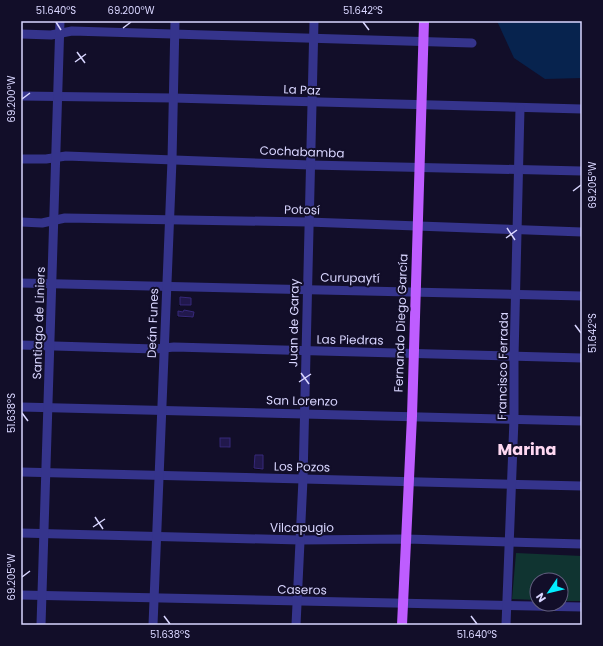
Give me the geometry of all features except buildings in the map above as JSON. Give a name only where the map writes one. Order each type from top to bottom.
[{"type":"main road","name":"Fernando Diego García","points":[[402,625],[412,416],[412,354],[418,226],[424,21]]},
{"type":"street","name":"Santiago de Liniers","points":[[41,625],[51,346],[53,220],[60,21]]},
{"type":"street","name":"Deán Funes","points":[[153,625],[158,475],[170,220],[175,21]]},
{"type":"street","name":"Juan de Garay","points":[[296,625],[303,479],[303,413],[314,21]]},
{"type":"street","points":[[21,34],[60,33],[72,31],[423,42],[472,42]]},
{"type":"street","name":"La Paz","points":[[21,96],[173,98],[582,109]]},
{"type":"street","name":"Francisco Ferrada","points":[[506,625],[514,419],[520,108]]},
{"type":"street","name":"Cochabamba","points":[[21,159],[56,158],[66,156],[310,165],[582,171]]},
{"type":"street","name":"Potosí","points":[[21,222],[42,223],[65,218],[308,222],[517,228],[582,232]]},
{"type":"street","name":"Curupaytí","points":[[21,283],[582,296]]},
{"type":"street","name":"Las Piedras","points":[[21,345],[155,349],[164,347],[582,358]]},
{"type":"street","name":"San Lorenzo","points":[[21,407],[582,421]]},
{"type":"street","name":"Los Pozos","points":[[21,472],[582,486]]},
{"type":"street","name":"Vilcapugio","points":[[21,533],[156,538],[300,540],[406,539],[582,544]]},
{"type":"street","name":"Caseros","points":[[21,595],[297,602],[507,604],[582,607]]},
{"type":"green space","points":[[516,553],[582,556],[582,601],[569,601],[569,572],[529,572],[529,600],[512,599]]},
{"type":"water","points":[[497,21],[579,21],[582,25],[582,78],[545,79],[514,58]]},
{"type":"district","name":"Marina","points":[[527,449]]}]
